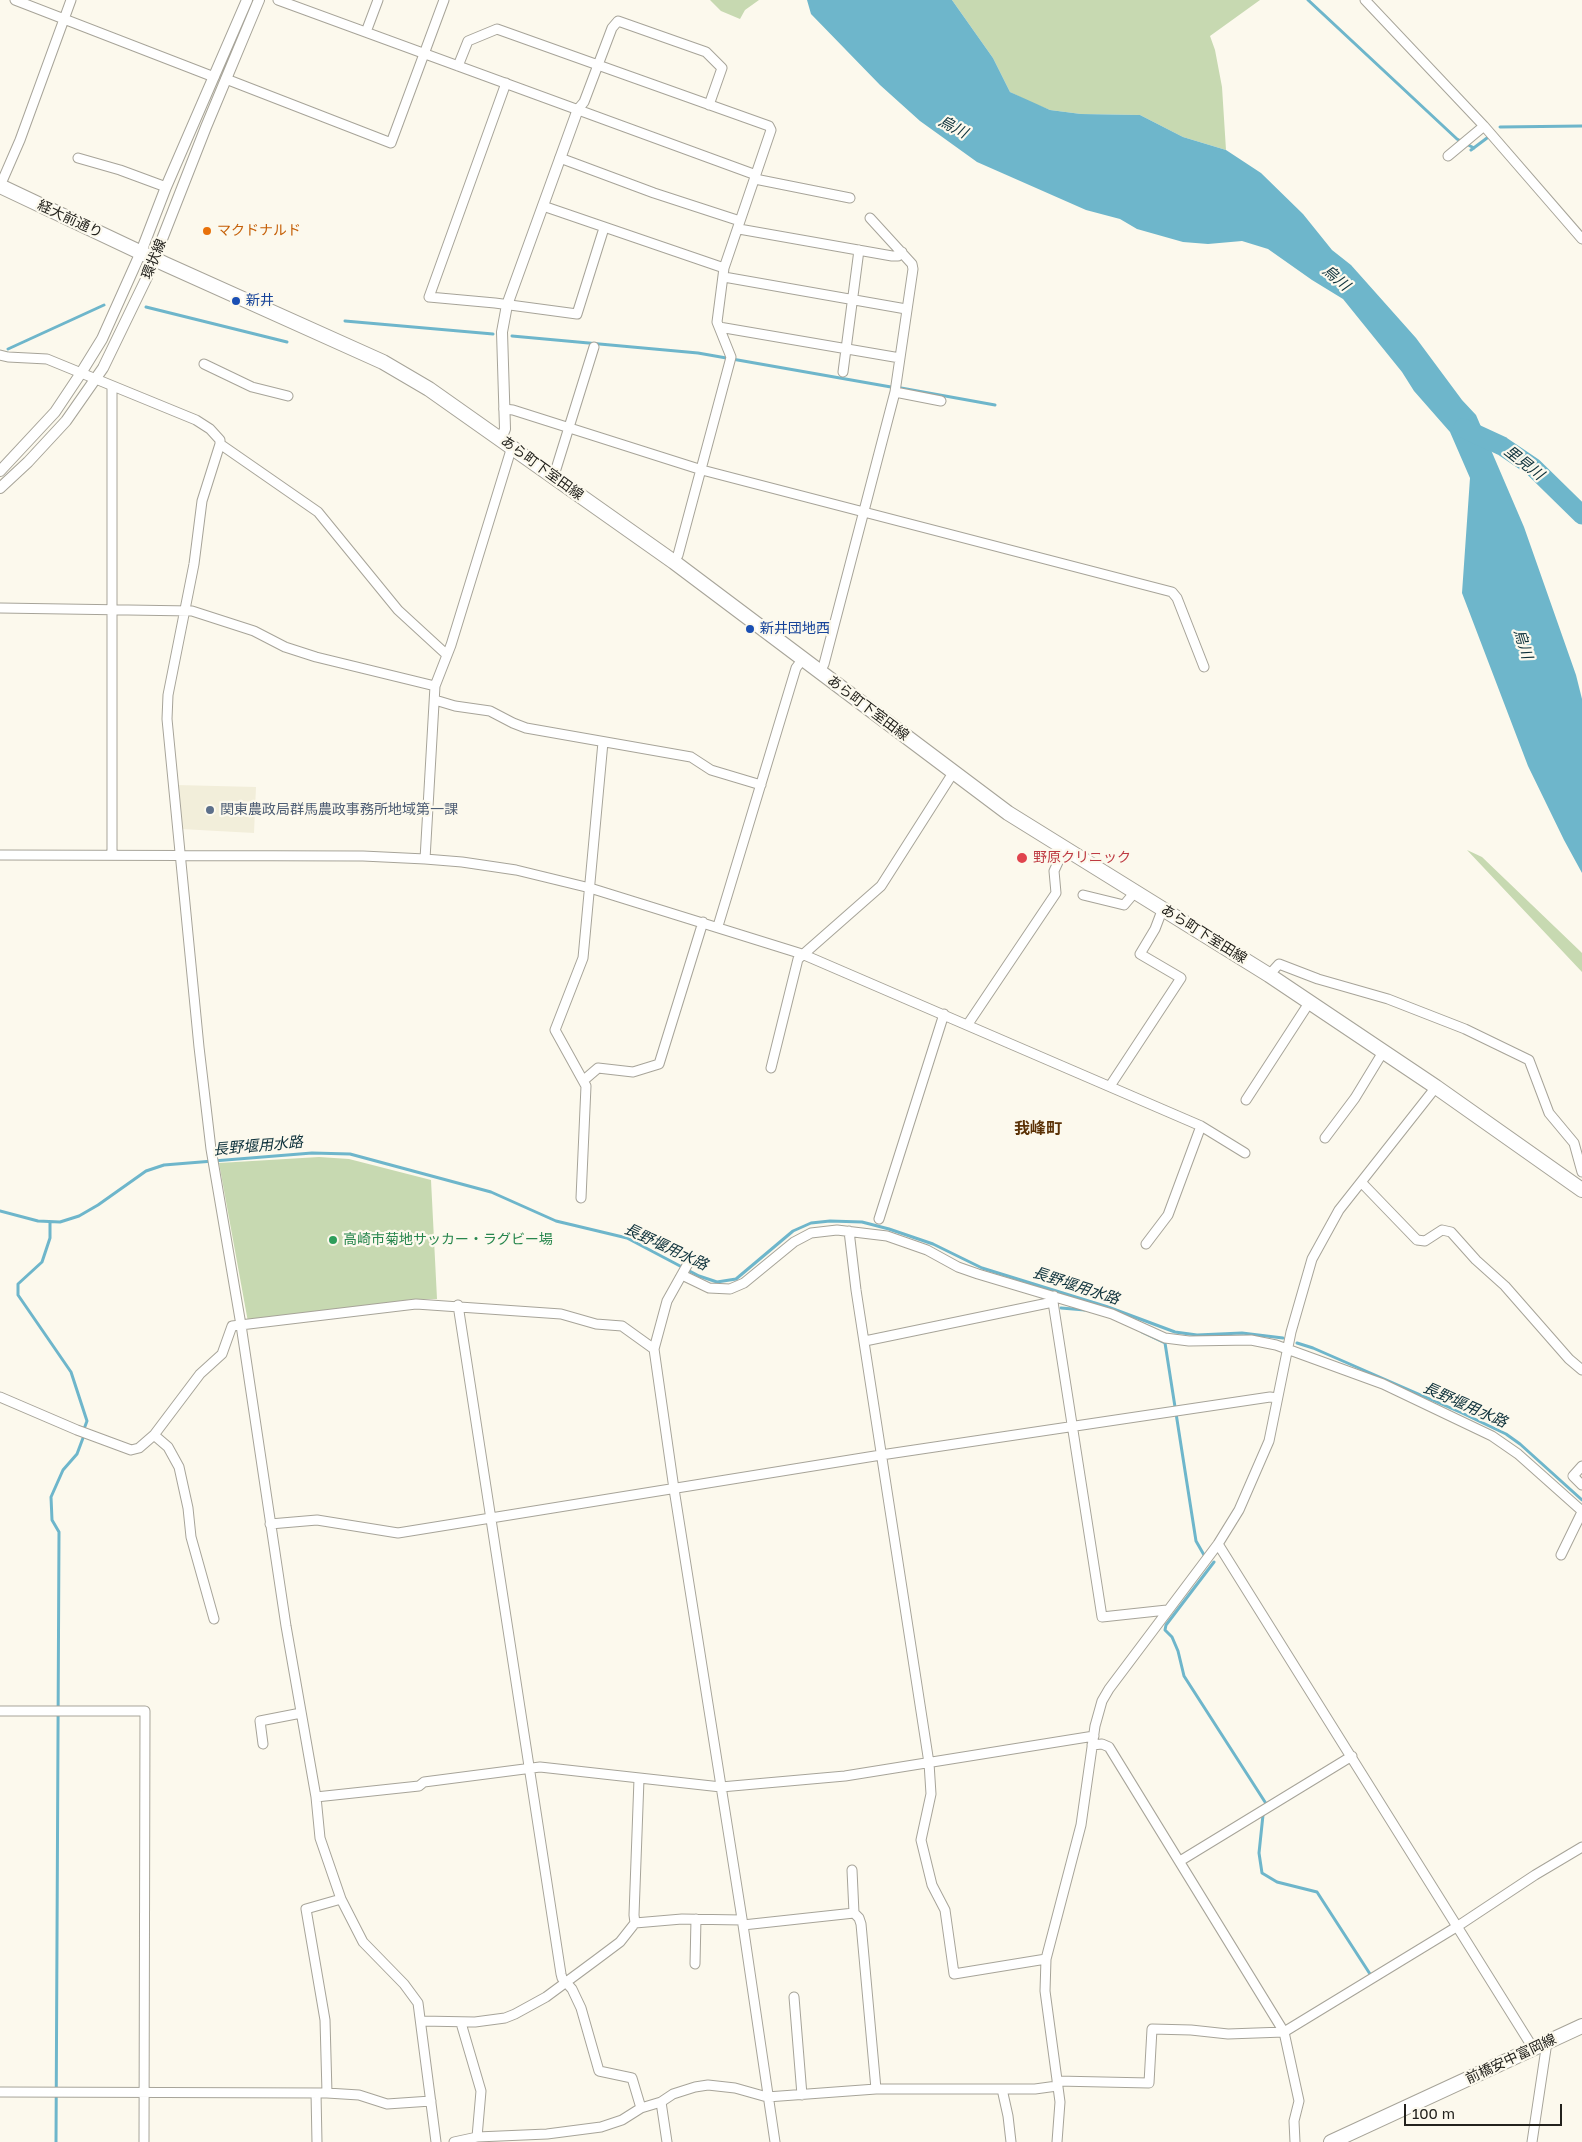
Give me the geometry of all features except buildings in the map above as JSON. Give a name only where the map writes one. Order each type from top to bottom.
[{"type":"main road","name":"経大前通り","points":[[0,186],[141,252]]},
{"type":"main road","name":"あら町下室田線","points":[[141,252],[383,362],[429,388],[674,562],[952,773],[1008,813],[1269,975],[1436,1087],[1582,1190]]},
{"type":"main road","name":"前橋安中富岡線","points":[[1331,2142],[1582,2026]]},
{"type":"street","points":[[16,0],[214,77]]},
{"type":"street","points":[[0,186],[20,140],[71,0]]},
{"type":"street","name":"環状線","points":[[0,470],[55,412],[82,373],[109,323],[141,252],[166,187],[247,0]]},
{"type":"street","name":"環状線","points":[[0,488],[66,421],[96,379],[127,322],[259,0]]},
{"type":"street","points":[[278,0],[578,109],[755,177],[850,198]]},
{"type":"street","points":[[366,32],[378,0]]},
{"type":"street","points":[[226,80],[391,143],[444,0]]},
{"type":"street","points":[[1365,0],[1484,126],[1582,239]]},
{"type":"street","points":[[501,439],[505,429],[502,332],[506,305],[578,109],[584,102],[612,28],[618,21],[706,52],[722,68],[709,106]]},
{"type":"street","points":[[458,66],[468,41],[497,29],[769,126],[771,130],[724,273],[717,322],[730,361],[702,470],[678,555],[674,562]]},
{"type":"street","points":[[506,83],[428,297],[577,314],[604,228]]},
{"type":"street","points":[[1448,156],[1484,126]]},
{"type":"street","points":[[78,158],[120,170],[166,187]]},
{"type":"street","points":[[560,158],[739,225],[892,256],[898,256],[902,252]]},
{"type":"street","points":[[543,206],[724,273],[906,309]]},
{"type":"street","points":[[820,672],[824,664],[895,392],[913,269],[912,264],[902,252],[870,218]]},
{"type":"street","points":[[1574,229],[1582,222]]},
{"type":"street","points":[[843,372],[859,250]]},
{"type":"street","points":[[719,327],[900,358]]},
{"type":"street","points":[[552,475],[556,469],[594,347]]},
{"type":"street","points":[[0,355],[8,358],[47,359],[196,420],[216,434],[220,444],[318,512],[398,610],[447,655]]},
{"type":"street","points":[[204,364],[252,387],[288,396]]},
{"type":"street","points":[[112,387],[112,855]]},
{"type":"street","points":[[895,392],[941,401]]},
{"type":"street","points":[[504,409],[513,410],[702,470],[1172,592],[1177,598],[1204,667]]},
{"type":"street","points":[[220,444],[202,501],[194,564],[168,695],[167,719],[199,1047],[212,1154],[270,1524],[316,1798],[320,1838],[341,1899],[364,1942],[404,1984],[418,2003],[436,2142]]},
{"type":"street","points":[[425,859],[435,686],[480,556],[513,447]]},
{"type":"street","points":[[0,608],[192,611],[254,631],[285,647],[316,658],[435,686]]},
{"type":"street","points":[[718,926],[796,668],[802,660]]},
{"type":"street","points":[[435,700],[455,706],[490,710],[526,728],[690,757],[711,770],[761,785]]},
{"type":"street","points":[[581,1198],[587,1092],[584,1080],[556,1030],[583,958],[603,742]]},
{"type":"street","points":[[771,1068],[798,959],[881,886],[952,773]]},
{"type":"street","points":[[968,1024],[1056,893],[1054,871],[1064,849]]},
{"type":"street","points":[[0,855],[363,856],[462,862],[516,870],[590,888],[718,926],[802,954],[1201,1126],[1245,1152]]},
{"type":"street","points":[[1083,895],[1124,905],[1135,892]]},
{"type":"street","points":[[1110,1086],[1181,978],[1140,954],[1155,928],[1163,908]]},
{"type":"street","points":[[584,1080],[598,1068],[633,1072],[659,1064],[703,922]]},
{"type":"street","points":[[1269,975],[1279,964],[1318,979],[1388,999],[1465,1029],[1529,1060],[1549,1113],[1574,1143],[1582,1172]]},
{"type":"street","points":[[1246,1100],[1309,1003]]},
{"type":"street","points":[[879,1219],[944,1014]]},
{"type":"street","points":[[1325,1138],[1355,1098],[1383,1052]]},
{"type":"street","points":[[1057,2142],[1060,2102],[1045,1991],[1046,1960],[1081,1825],[1098,1712],[1108,1689],[1218,1544],[1239,1510],[1269,1442],[1288,1348],[1312,1259],[1331,1222],[1436,1087]]},
{"type":"street","points":[[1146,1244],[1168,1215],[1201,1126]]},
{"type":"street","points":[[1361,1182],[1421,1242],[1442,1230],[1451,1232],[1476,1260],[1505,1286],[1569,1359],[1582,1370]]},
{"type":"street","points":[[774,2142],[654,1349],[667,1300],[686,1268],[709,1288],[730,1290],[750,1279],[801,1237],[819,1231],[849,1231],[898,1239],[927,1250],[971,1272],[1054,1299],[1112,1314],[1166,1338],[1189,1341],[1251,1340],[1288,1348],[1383,1384],[1480,1428],[1518,1454],[1582,1511],[1561,1555]]},
{"type":"street","points":[[849,1231],[856,1290],[929,1763],[931,1794],[922,1840],[932,1886],[944,1910],[954,1974],[1046,1960]]},
{"type":"street","points":[[865,1341],[1054,1299]]},
{"type":"street","points":[[1054,1299],[1102,1617],[1168,1610]]},
{"type":"street","points":[[0,1397],[131,1450],[139,1448],[154,1434],[200,1374],[222,1354],[232,1326],[416,1304],[458,1306],[561,1314],[596,1324],[622,1326],[654,1349]]},
{"type":"street","points":[[458,1306],[561,1974],[572,1989],[581,2008],[600,2071],[632,2078],[641,2108]]},
{"type":"street","points":[[270,1524],[316,1520],[398,1533],[881,1455],[1270,1397],[1277,1398]]},
{"type":"street","points":[[154,1434],[168,1447],[179,1467],[188,1508],[191,1538],[214,1619]]},
{"type":"street","points":[[1582,1466],[1573,1476],[1582,1485]]},
{"type":"street","points":[[1218,1544],[1533,2048]]},
{"type":"street","points":[[0,1711],[145,1711],[144,2142]]},
{"type":"street","points":[[263,1744],[260,1721],[301,1712]]},
{"type":"street","points":[[316,1798],[419,1786],[424,1782],[540,1767],[721,1787],[845,1776],[1093,1741],[1102,1744],[1109,1747],[1284,2032],[1299,2101],[1294,2121],[1295,2142]]},
{"type":"street","points":[[1180,1861],[1352,1756]]},
{"type":"street","points":[[421,2021],[461,2023],[498,2019],[516,2014],[546,1997],[620,1942],[635,1923],[639,1779]]},
{"type":"street","points":[[454,2142],[477,2137],[547,2134],[601,2127],[622,2120],[641,2108],[661,2102],[673,2094],[694,2087],[708,2085],[735,2088],[767,2097],[876,2089],[1035,2090],[1057,2084],[1150,2083],[1152,2029],[1191,2030],[1228,2034],[1284,2032],[1458,1926],[1535,1875],[1582,1847]]},
{"type":"street","points":[[852,1870],[854,1912],[861,1924],[876,2089]]},
{"type":"street","points":[[327,2093],[325,2020],[306,1909],[341,1899]]},
{"type":"street","points":[[635,1923],[696,1919],[742,1923],[854,1912]]},
{"type":"street","points":[[695,1964],[696,1919]]},
{"type":"street","points":[[794,1997],[802,2095]]},
{"type":"street","points":[[461,2023],[481,2091],[477,2137]]},
{"type":"street","points":[[1532,2142],[1547,2042]]},
{"type":"street","points":[[1002,2089],[1011,2142]]},
{"type":"street","points":[[0,2092],[327,2093],[359,2095],[387,2104],[431,2101]]},
{"type":"street","points":[[316,2094],[318,2142]]},
{"type":"street","points":[[661,2102],[667,2142]]},
{"type":"shaded area","points":[[177,785],[256,787],[254,833],[181,829]]},
{"type":"green space","points":[[710,0],[759,0],[745,10],[740,19],[721,11]]},
{"type":"green space","points":[[952,0],[1260,0],[1210,36],[1215,50],[1222,87],[1226,150],[1183,137],[1140,115],[1081,114],[1050,110],[1010,92],[993,58]]},
{"type":"green space","points":[[1467,850],[1482,857],[1582,953],[1582,972]]},
{"type":"green space","name":"高崎市菊地サッカー・ラグビー場","points":[[319,1157],[349,1159],[431,1180],[437,1299],[414,1299],[248,1322],[219,1163]]},
{"type":"water","name":"烏川","points":[[807,0],[952,0],[993,58],[1010,92],[1050,110],[1081,114],[1140,115],[1183,137],[1226,150],[1261,173],[1303,214],[1332,250],[1351,265],[1416,338],[1462,400],[1476,415],[1524,527],[1576,675],[1582,699],[1582,873],[1528,766],[1462,593],[1470,478],[1450,432],[1414,391],[1402,372],[1343,299],[1268,249],[1242,241],[1208,244],[1183,242],[1137,229],[1120,219],[1086,210],[977,162],[920,121],[880,85],[811,14]]},
{"type":"waterway","points":[[1308,0],[1457,139],[1474,148]]},
{"type":"waterway","points":[[1500,127],[1582,126]]},
{"type":"waterway","points":[[1471,150],[1487,138]]},
{"type":"waterway","points":[[8,349],[104,305]]},
{"type":"waterway","points":[[146,307],[287,342]]},
{"type":"waterway","points":[[345,321],[493,334]]},
{"type":"waterway","points":[[512,336],[698,353],[891,387]]},
{"type":"waterway","points":[[901,388],[995,405]]},
{"type":"waterway","name":"里見川","points":[[1463,428],[1502,446],[1533,467],[1582,515]]},
{"type":"waterway","name":"長野堰用水路","points":[[0,1211],[38,1221],[60,1222],[79,1216],[146,1171],[164,1165],[312,1153],[350,1154],[491,1192],[556,1221],[627,1238],[699,1276],[717,1282],[736,1279],[793,1231],[811,1223],[830,1221],[862,1222],[933,1244],[982,1268],[1108,1307],[1175,1332],[1197,1335],[1242,1333],[1283,1338]]},
{"type":"waterway","points":[[50,1222],[50,1238],[42,1262],[18,1284],[18,1295],[71,1372],[87,1421],[84,1429]]},
{"type":"waterway","points":[[1061,1308],[1085,1310]]},
{"type":"waterway","points":[[1142,1332],[1165,1343],[1196,1541],[1204,1555]]},
{"type":"waterway","name":"長野堰用水路","points":[[1297,1343],[1313,1348],[1506,1434],[1520,1444],[1582,1500]]},
{"type":"waterway","points":[[56,2142],[59,1532],[52,1520],[51,1497],[63,1470],[77,1454],[83,1438]]},
{"type":"waterway","points":[[1214,1562],[1166,1625],[1165,1630],[1172,1637],[1178,1651],[1184,1676],[1265,1802]]},
{"type":"waterway","points":[[1263,1815],[1259,1853],[1262,1873],[1277,1882],[1317,1892],[1370,1974]]},
{"type":"place","name":"マクドナルド","points":[[207,231]]},
{"type":"place","name":"新井","points":[[236,301]]},
{"type":"place","name":"新井団地西","points":[[750,629]]},
{"type":"place","name":"関東農政局群馬農政事務所地域第一課","points":[[210,810]]},
{"type":"place","name":"野原クリニック","points":[[1022,858]]},
{"type":"place","name":"高崎市菊地サッカー・ラグビー場","points":[[333,1240]]},
{"type":"district","name":"我峰町","points":[[1038,1129]]}]
